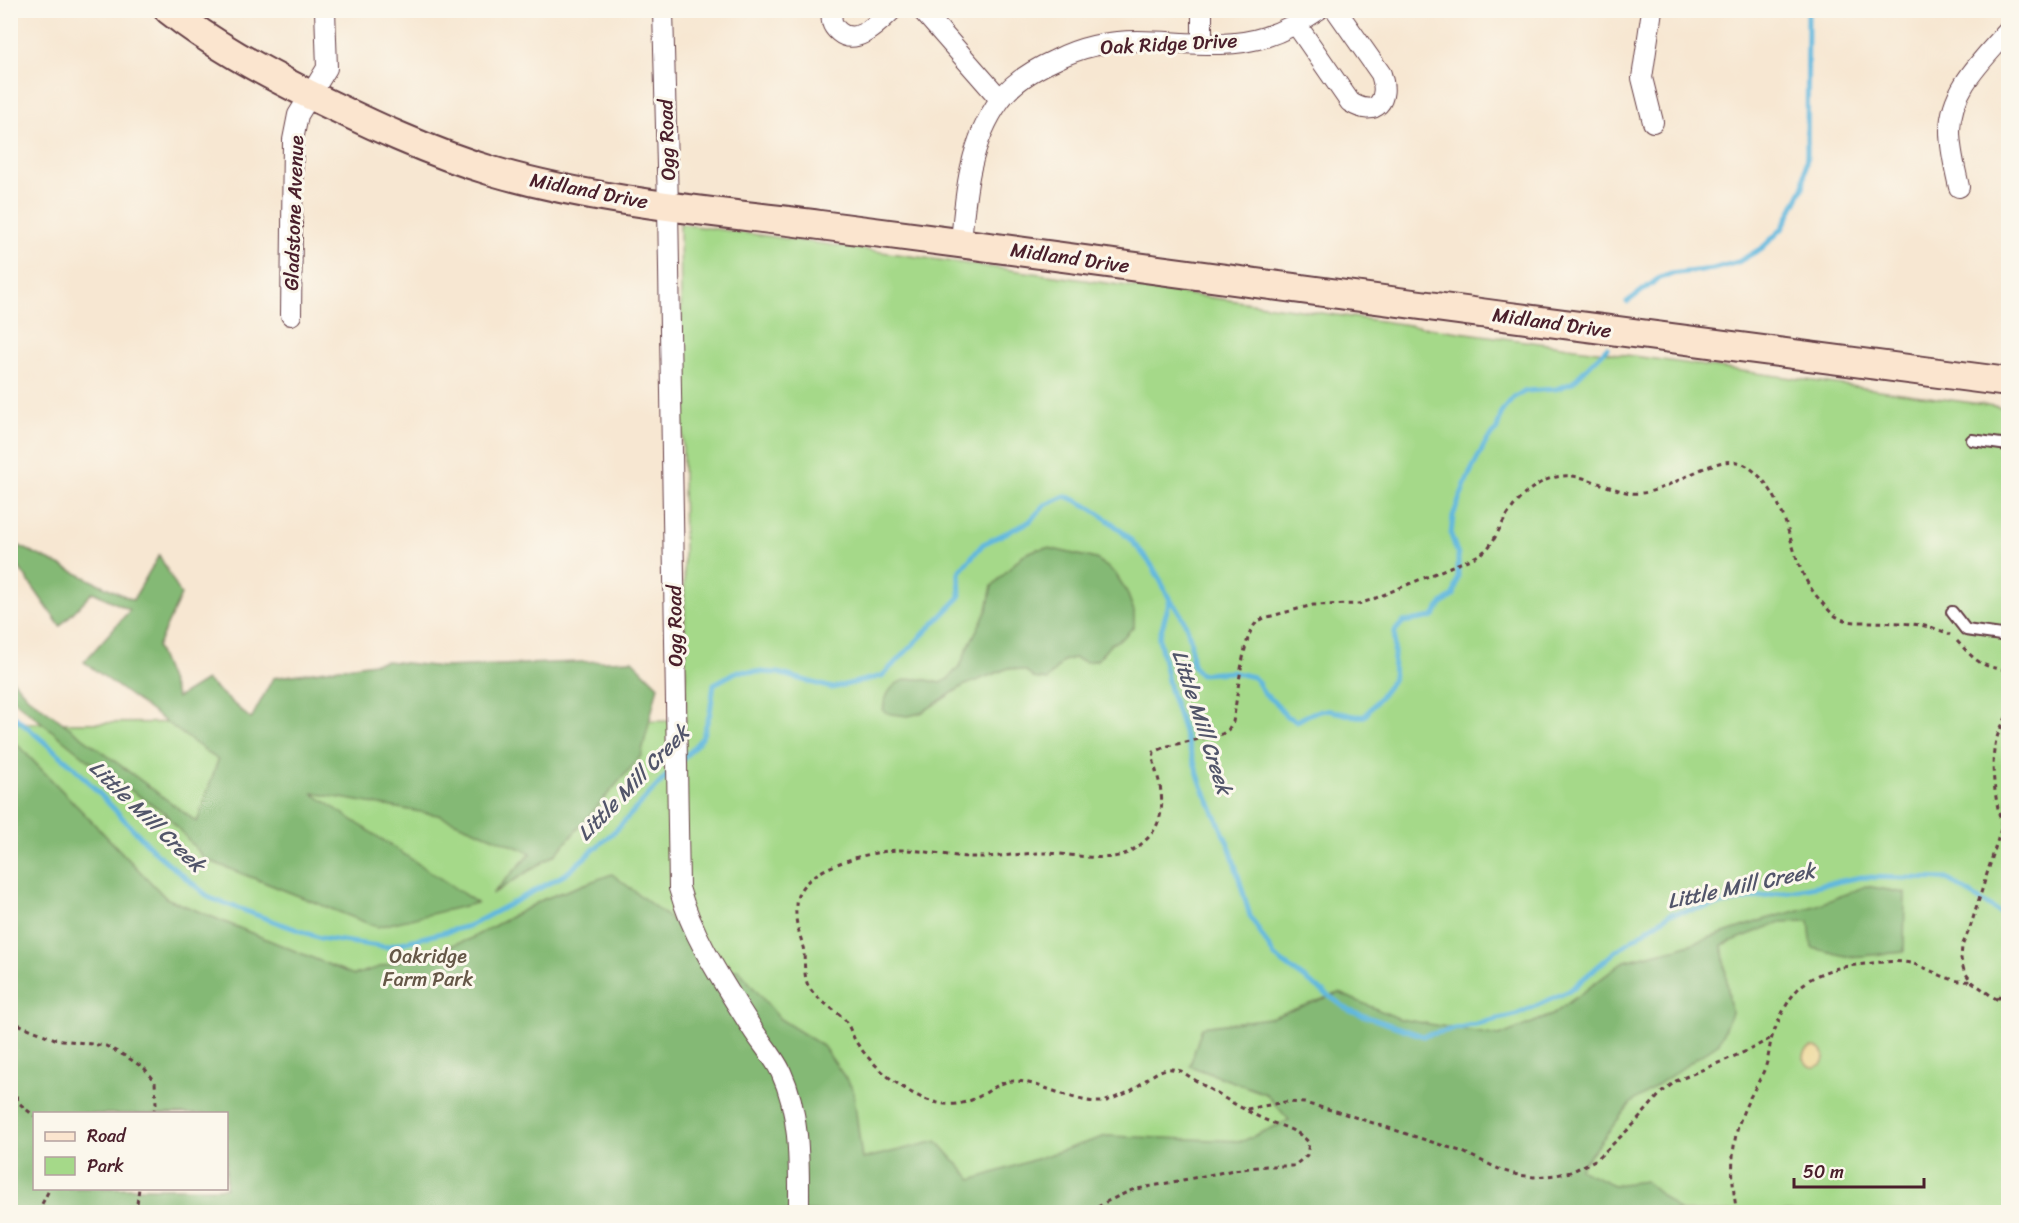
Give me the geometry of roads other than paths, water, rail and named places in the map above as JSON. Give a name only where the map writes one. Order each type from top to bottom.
[{"type":"main road","name":"Midland Drive","points":[[170,10],[207,38],[262,71],[400,138],[489,170],[545,185],[668,206],[2008,382]]},
{"type":"street","name":"Gladstone Avenue","points":[[291,315],[293,140],[298,115],[327,68],[325,10]]},
{"type":"street","name":"Ogg Road","points":[[663,10],[679,888],[685,911],[704,948],[780,1071],[790,1096],[797,1136],[799,1212]]},
{"type":"street","points":[[832,10],[831,20],[834,27],[842,35],[855,36],[867,32],[892,10]]},
{"type":"street","points":[[922,10],[1000,99]]},
{"type":"street","points":[[1202,10],[1202,44]]},
{"type":"street","name":"Oak Ridge Drive","points":[[960,243],[965,196],[973,155],[985,127],[1000,99],[1020,80],[1038,68],[1070,52],[1107,44],[1136,41],[1234,43],[1265,37],[1296,24],[1318,10]]},
{"type":"street","points":[[1296,24],[1350,102],[1358,107],[1370,108],[1379,104],[1385,96],[1385,84],[1381,74],[1336,10]]},
{"type":"street","points":[[1652,10],[1642,78],[1653,122]]},
{"type":"street","points":[[1959,186],[1951,148],[1950,129],[1954,105],[1964,83],[2008,31]]},
{"type":"lane","points":[[1972,440],[2008,445]]},
{"type":"lane","points":[[1952,612],[1966,630],[2008,636]]},
{"type":"waterway","points":[[1627,302],[1658,279],[1670,274],[1713,269],[1738,262],[1762,248],[1782,229],[1803,188],[1807,155],[1808,10]]},
{"type":"waterway","points":[[1170,600],[1185,622],[1190,638],[1192,661],[1200,674],[1232,672],[1253,677],[1264,694],[1274,701],[1286,716],[1297,721],[1321,711],[1365,716],[1393,680],[1395,631],[1403,622],[1433,617],[1441,605],[1454,595],[1458,577],[1458,555],[1451,535],[1453,516],[1468,477],[1486,442],[1497,429],[1502,411],[1514,397],[1526,391],[1556,389],[1572,383],[1607,348]]},
{"type":"waterway","name":"Little Mill Creek","points":[[683,759],[702,738],[710,713],[714,684],[738,671],[778,673],[832,688],[882,676],[960,597],[959,572],[983,544],[1029,522],[1045,505],[1066,496],[1102,515],[1123,532],[1142,552],[1158,576],[1170,600],[1159,638],[1170,690],[1202,786],[1230,848],[1250,916],[1275,957],[1350,1011],[1423,1036],[1516,1015],[1569,991],[1616,951],[1670,914],[1862,877],[1947,879],[2008,918]]},
{"type":"waterway","name":"Little Mill Creek","points":[[10,713],[74,767],[156,853],[210,898],[320,938],[386,947],[469,926],[566,874],[616,830],[672,770]]},
{"type":"park label","name":"Oakridge Farm Park","points":[[428,968]]}]
